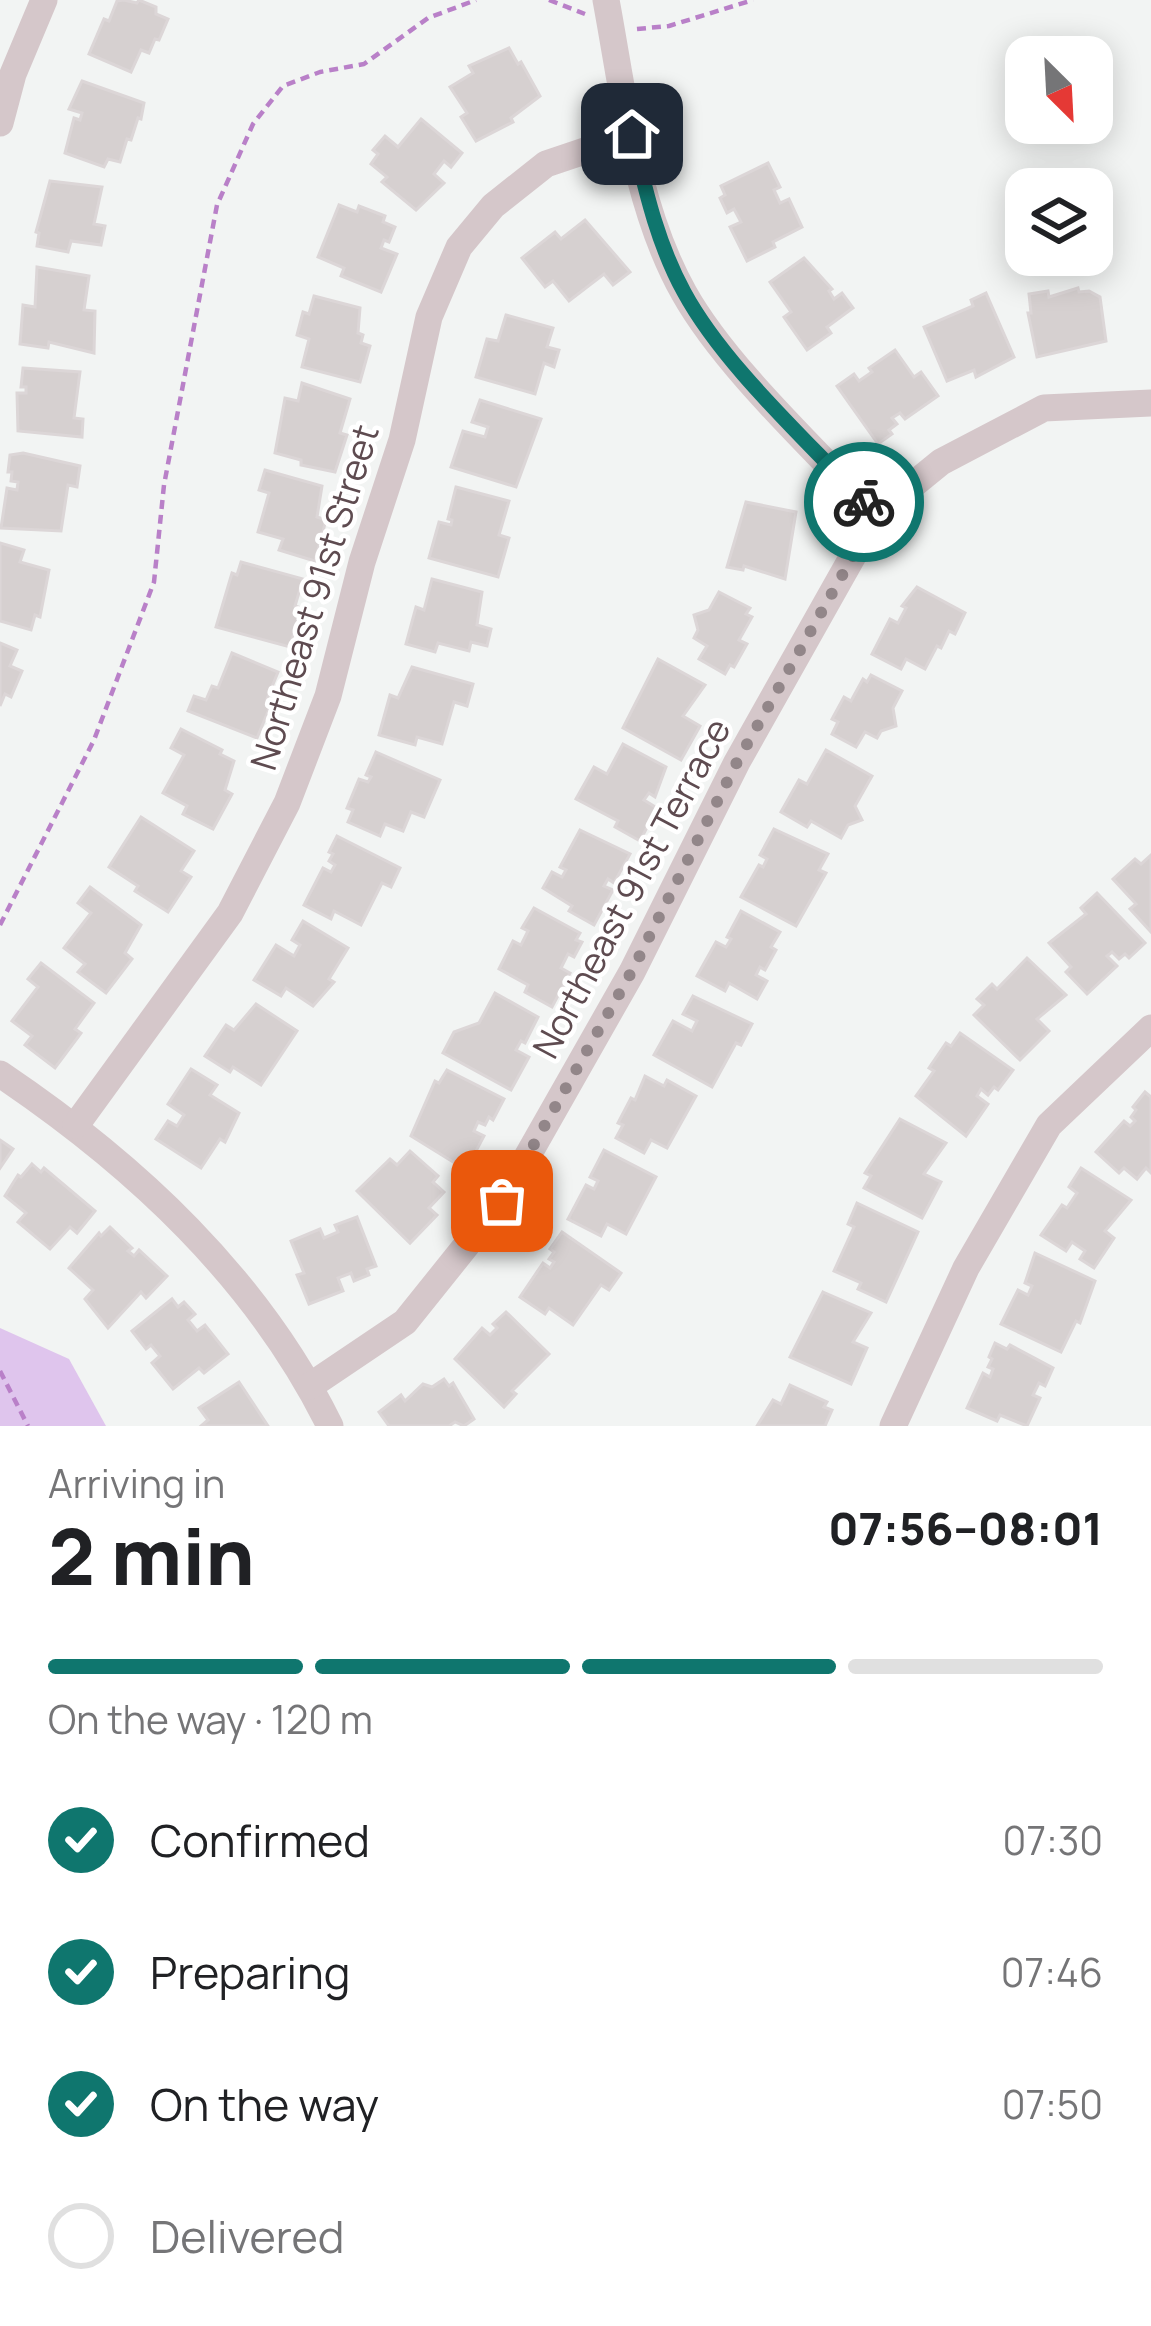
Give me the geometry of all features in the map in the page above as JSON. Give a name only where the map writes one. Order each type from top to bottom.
[{"type":"street","points":[[0,124],[13,74],[44,0]]},
{"type":"street","points":[[601,9],[651,215],[684,293],[740,368],[876,515]]},
{"type":"street","name":"Northeast 91st Street","points":[[76,1125],[230,913],[287,802],[328,696],[362,562],[402,440],[429,317],[459,247],[493,206],[546,164],[632,134]]},
{"type":"street","name":"Northeast 91st Terrace","points":[[310,1387],[405,1322],[502,1201],[632,971],[737,762],[876,515],[941,462],[1044,408],[1151,403]]},
{"type":"street","points":[[893,1426],[966,1268],[1049,1125],[1151,1028]]},
{"type":"street","points":[[0,1073],[76,1125],[167,1204],[256,1306],[330,1426]]},
{"type":"path","points":[[0,925],[94,740],[154,582],[164,485],[218,205],[253,124],[283,86],[320,72],[364,64],[428,18],[476,0]]},
{"type":"path","points":[[549,0],[601,9]]},
{"type":"path","points":[[637,29],[669,26],[753,0]]},
{"type":"path","points":[[0,1371],[28,1426]]},
{"type":"shaded area","points":[[0,1328],[69,1359],[106,1426],[0,1426]]},
{"type":"building","points":[[117,1],[156,7],[156,14],[168,19],[159,40],[155,39],[149,53],[141,50],[131,72],[89,54],[104,19],[109,21]]},
{"type":"building","points":[[509,48],[540,96],[511,118],[513,122],[476,141],[461,117],[467,113],[450,87],[473,73],[469,66]]},
{"type":"building","points":[[82,81],[144,103],[120,162],[108,159],[104,167],[65,153],[74,118],[80,120],[82,113],[69,109]]},
{"type":"building","points":[[421,119],[462,153],[451,167],[444,161],[434,174],[444,183],[416,210],[382,182],[387,177],[371,164],[378,154],[373,150],[385,136],[398,147]]},
{"type":"building","points":[[768,163],[780,187],[774,190],[780,203],[789,199],[802,227],[747,261],[730,227],[741,222],[734,209],[727,213],[721,186]]},
{"type":"building","points":[[50,181],[102,187],[94,224],[105,226],[101,245],[71,241],[68,252],[37,246],[36,232]]},
{"type":"building","points":[[339,205],[357,212],[359,206],[385,216],[383,222],[395,227],[381,248],[397,254],[381,292],[341,276],[344,268],[318,257]]},
{"type":"building","points":[[585,220],[630,272],[613,285],[604,274],[569,301],[553,281],[545,287],[522,258],[555,232],[561,239]]},
{"type":"building","points":[[804,258],[832,289],[834,299],[842,293],[853,308],[827,327],[831,333],[807,350],[784,317],[791,312],[770,282]]},
{"type":"building","points":[[37,267],[89,276],[84,310],[95,311],[94,353],[49,342],[48,348],[20,344],[23,305],[35,307]]},
{"type":"building","points":[[1078,288],[1100,297],[1106,341],[1037,357],[1029,294],[1048,291],[1049,297]]},
{"type":"building","points":[[986,293],[1014,357],[976,377],[974,370],[947,381],[924,327],[973,306],[971,300]]},
{"type":"building","points":[[314,296],[360,308],[358,333],[363,335],[361,343],[370,346],[360,382],[302,367],[309,339],[297,335],[303,312],[309,314]]},
{"type":"building","points":[[506,315],[553,328],[547,347],[559,350],[554,367],[544,363],[535,394],[476,377],[487,339],[498,341]]},
{"type":"building","points":[[895,350],[914,377],[921,372],[938,396],[905,419],[900,413],[892,418],[897,424],[889,430],[892,434],[878,444],[837,386],[854,374],[859,381]]},
{"type":"building","points":[[23,368],[80,372],[74,418],[83,419],[82,437],[18,431],[17,393],[26,393],[26,387],[21,387]]},
{"type":"building","points":[[302,383],[350,399],[340,433],[347,435],[335,472],[275,453],[285,398],[298,401]]},
{"type":"building","points":[[480,400],[541,419],[516,487],[451,467],[463,431],[485,437],[488,427],[472,422]]},
{"type":"building","points":[[23,453],[80,466],[77,487],[68,485],[61,531],[1,528],[7,488],[17,490],[18,482],[11,481],[12,472],[8,472],[10,455]]},
{"type":"building","points":[[265,470],[322,486],[317,517],[326,520],[315,561],[279,550],[283,539],[258,532],[269,493],[259,490]]},
{"type":"building","points":[[456,487],[509,501],[499,535],[509,538],[498,577],[429,558],[439,522],[451,525],[448,519]]},
{"type":"building","points":[[746,502],[796,512],[785,579],[744,566],[743,570],[727,567]]},
{"type":"building","points":[[0,543],[24,550],[20,562],[49,570],[40,617],[35,615],[31,630],[0,621]]},
{"type":"building","points":[[241,562],[303,579],[290,647],[216,627],[232,573],[237,575]]},
{"type":"building","points":[[432,579],[482,592],[477,625],[491,629],[487,646],[471,642],[469,651],[438,643],[435,652],[406,644],[416,607],[424,610]]},
{"type":"building","points":[[917,587],[965,613],[955,634],[949,631],[925,669],[906,659],[901,669],[872,654],[890,619],[898,623],[906,608],[902,606]]},
{"type":"building","points":[[719,592],[750,608],[746,614],[752,617],[739,640],[747,644],[725,674],[699,659],[707,646],[694,638],[698,630],[694,615],[709,610]]},
{"type":"building","points":[[0,643],[17,650],[10,666],[22,671],[11,697],[5,694],[0,706]]},
{"type":"building","points":[[232,653],[278,672],[257,738],[188,711],[194,696],[206,700],[212,686],[218,688]]},
{"type":"building","points":[[658,659],[705,685],[683,716],[700,726],[681,760],[623,728]]},
{"type":"building","points":[[412,667],[473,684],[467,706],[454,702],[442,744],[417,737],[415,745],[379,735],[390,695],[398,698]]},
{"type":"building","points":[[871,675],[902,691],[893,708],[896,726],[881,731],[877,738],[865,732],[856,747],[832,734],[838,722],[832,719],[844,697],[851,701],[863,679],[867,682]]},
{"type":"building","points":[[181,729],[234,761],[225,790],[232,794],[213,829],[183,814],[187,806],[163,793],[184,755],[171,748]]},
{"type":"building","points":[[623,744],[666,767],[655,797],[649,793],[644,800],[657,808],[640,841],[615,827],[618,821],[576,799],[594,767],[607,774]]},
{"type":"building","points":[[826,750],[872,776],[855,806],[862,820],[848,825],[841,838],[811,821],[807,827],[781,812],[799,780],[807,784]]},
{"type":"building","points":[[376,752],[440,780],[424,817],[411,812],[403,831],[385,824],[380,836],[348,822],[353,810],[347,808],[359,779],[368,782],[371,777],[366,775]]},
{"type":"building","points":[[141,817],[194,851],[181,871],[191,877],[168,912],[109,867]]},
{"type":"building","points":[[774,829],[828,854],[819,870],[826,873],[796,926],[741,897],[767,859],[760,855]]},
{"type":"building","points":[[580,830],[630,854],[614,883],[608,879],[604,886],[613,890],[594,925],[543,888],[552,872],[562,877],[566,870],[560,867]]},
{"type":"building","points":[[337,836],[400,868],[391,887],[382,883],[361,925],[334,911],[331,919],[304,905],[323,868],[331,872],[335,865],[329,861],[333,854],[329,852]]},
{"type":"building","points":[[1151,855],[1151,932],[1130,909],[1136,904],[1113,879],[1135,859],[1141,864]]},
{"type":"building","points":[[90,887],[141,925],[125,953],[132,959],[106,993],[78,972],[85,964],[64,948],[91,913],[78,903]]},
{"type":"building","points":[[1097,893],[1145,943],[1129,958],[1125,954],[1119,959],[1112,952],[1107,956],[1117,966],[1087,994],[1066,972],[1071,967],[1049,943],[1086,914],[1081,908]]},
{"type":"building","points":[[534,908],[580,933],[576,940],[582,942],[561,968],[570,973],[552,1007],[525,992],[528,985],[499,969],[513,941],[521,945],[528,931],[522,928]]},
{"type":"building","points":[[741,911],[780,932],[765,970],[760,967],[756,975],[767,981],[757,999],[729,983],[725,991],[697,976],[716,942],[726,947]]},
{"type":"building","points":[[303,921],[348,948],[329,979],[334,982],[313,1006],[286,988],[281,996],[254,980],[276,945],[294,956],[300,945],[292,940]]},
{"type":"building","points":[[1027,958],[1066,995],[1037,1019],[1049,1031],[1020,1060],[974,1015],[984,1005],[977,999],[992,984],[997,989]]},
{"type":"building","points":[[41,963],[94,1003],[75,1029],[81,1033],[55,1068],[25,1045],[32,1036],[12,1021],[38,987],[28,979]]},
{"type":"building","points":[[495,993],[538,1017],[525,1043],[521,1041],[516,1050],[529,1057],[511,1090],[443,1053],[454,1032],[479,1023]]},
{"type":"building","points":[[693,996],[752,1024],[712,1087],[654,1055],[673,1021],[692,1031],[697,1021],[683,1014]]},
{"type":"building","points":[[256,1004],[297,1031],[261,1085],[205,1056],[226,1025],[234,1030]]},
{"type":"building","points":[[960,1033],[1013,1070],[998,1090],[994,1087],[988,1095],[981,1089],[977,1096],[988,1104],[966,1136],[916,1096],[946,1043],[951,1046]]},
{"type":"building","points":[[191,1069],[217,1085],[210,1095],[239,1113],[225,1142],[220,1139],[201,1168],[156,1139],[168,1121],[177,1126],[184,1115],[168,1104]]},
{"type":"building","points":[[447,1070],[504,1099],[493,1120],[489,1117],[485,1125],[478,1122],[474,1131],[484,1136],[466,1170],[411,1136],[435,1081],[439,1083]]},
{"type":"building","points":[[645,1076],[664,1086],[667,1080],[696,1096],[667,1148],[651,1140],[644,1153],[616,1138],[623,1125],[618,1123]]},
{"type":"building","points":[[1145,1092],[1151,1097],[1151,1173],[1146,1168],[1137,1179],[1124,1168],[1119,1173],[1096,1152],[1124,1121],[1130,1126],[1135,1121],[1133,1107]]},
{"type":"building","points":[[900,1119],[946,1143],[924,1174],[941,1182],[922,1218],[864,1188],[871,1176],[865,1173]]},
{"type":"building","points":[[0,1140],[13,1149],[0,1168]]},
{"type":"building","points":[[604,1150],[656,1177],[626,1234],[607,1224],[601,1236],[568,1219],[586,1185],[594,1189],[598,1181],[590,1177]]},
{"type":"building","points":[[410,1151],[438,1176],[433,1182],[444,1192],[429,1208],[437,1215],[410,1243],[357,1191],[390,1159],[397,1165]]},
{"type":"building","points":[[32,1164],[41,1172],[44,1168],[95,1211],[77,1233],[70,1227],[50,1249],[18,1222],[26,1213],[5,1196],[18,1175]]},
{"type":"building","points":[[1081,1168],[1131,1200],[1105,1231],[1114,1238],[1094,1268],[1080,1259],[1085,1251],[1072,1242],[1066,1251],[1041,1235],[1077,1193],[1069,1187]]},
{"type":"building","points":[[857,1203],[918,1232],[886,1302],[834,1271],[854,1227],[848,1224]]},
{"type":"building","points":[[357,1217],[376,1266],[354,1281],[351,1273],[338,1278],[343,1291],[309,1304],[297,1275],[304,1273],[291,1241],[320,1229],[324,1238],[338,1232],[335,1225]]},
{"type":"building","points":[[110,1227],[132,1248],[128,1251],[134,1256],[139,1250],[167,1276],[146,1298],[141,1292],[108,1328],[85,1299],[93,1290],[69,1268]]},
{"type":"building","points":[[562,1232],[621,1273],[609,1290],[601,1285],[573,1325],[549,1308],[545,1314],[520,1297],[543,1263],[550,1268],[554,1262],[549,1259],[554,1252],[550,1249]]},
{"type":"building","points":[[1035,1253],[1095,1281],[1080,1323],[1076,1321],[1061,1352],[1001,1324],[1018,1290],[1028,1295],[1032,1286],[1025,1283]]},
{"type":"building","points":[[823,1292],[871,1313],[853,1342],[867,1348],[851,1384],[790,1357]]},
{"type":"building","points":[[172,1299],[178,1307],[184,1302],[195,1314],[188,1320],[197,1331],[205,1325],[228,1354],[204,1373],[199,1368],[173,1389],[152,1363],[160,1356],[151,1345],[146,1349],[132,1331]]},
{"type":"building","points":[[506,1312],[549,1354],[512,1391],[516,1394],[504,1407],[455,1359],[482,1328],[490,1335],[497,1328],[493,1324]]},
{"type":"building","points":[[995,1343],[1007,1349],[1010,1345],[1053,1368],[1045,1386],[1039,1383],[1033,1395],[1040,1398],[1027,1426],[1000,1415],[997,1421],[967,1408],[983,1373],[990,1377],[989,1357]]},
{"type":"building","points":[[444,1379],[449,1386],[453,1383],[474,1419],[464,1426],[455,1422],[449,1426],[389,1426],[379,1412],[401,1395],[405,1401],[423,1384],[432,1387]]},
{"type":"building","points":[[239,1382],[268,1426],[201,1426],[208,1420],[199,1408]]},
{"type":"building","points":[[790,1385],[827,1402],[824,1407],[832,1410],[825,1426],[757,1426],[773,1400],[781,1404]]},
{"type":"way so far","points":[[502,1201],[632,971],[737,762],[876,515],[864,502]]},
{"type":"route","points":[[632,134],[651,215],[684,293],[740,368],[864,502]]}]
